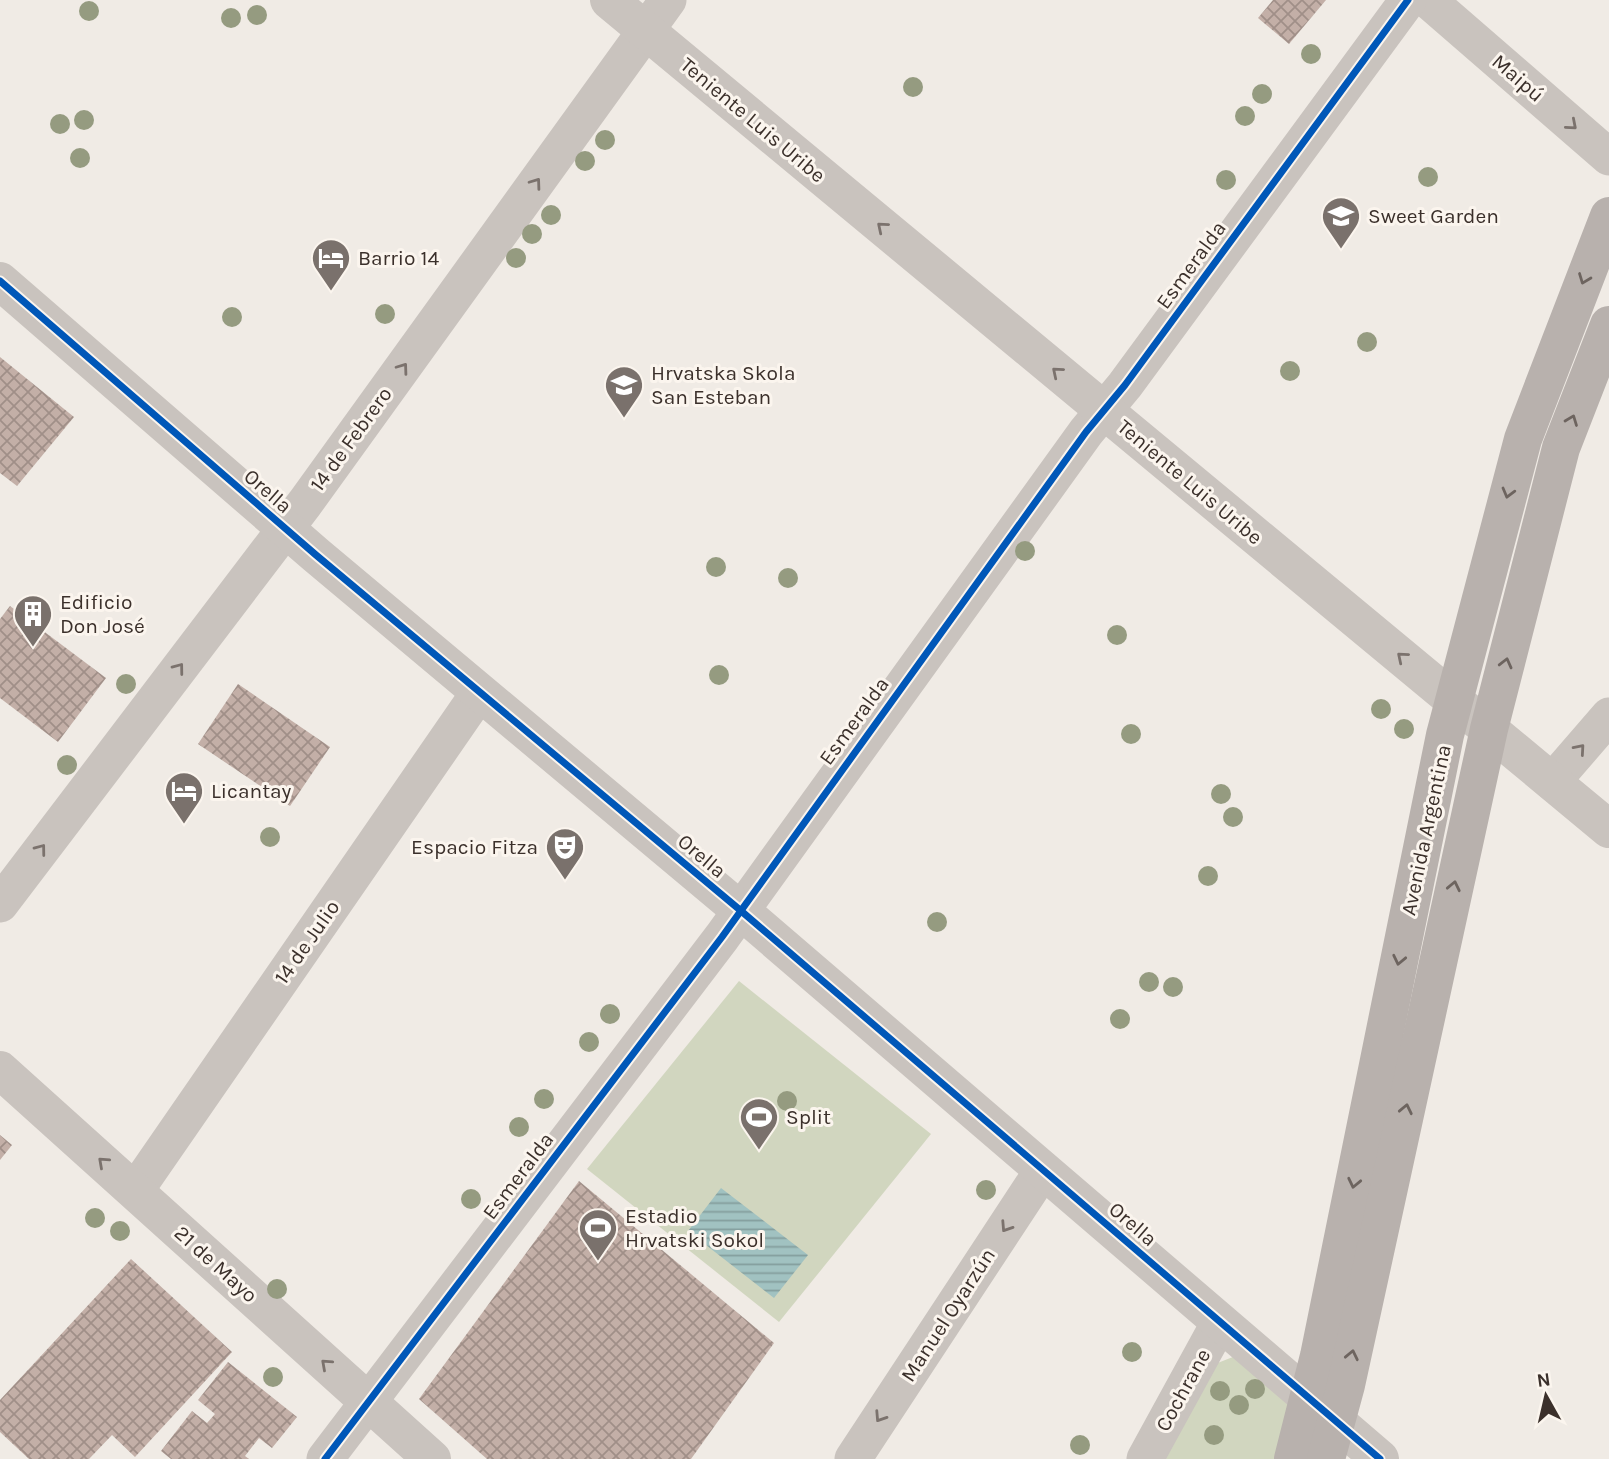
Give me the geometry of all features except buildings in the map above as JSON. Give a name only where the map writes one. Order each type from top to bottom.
[{"type":"main road","name":"Avenida Argentina","points":[[1326,1459],[1322,1409],[1454,701],[1523,439],[1609,216]]},
{"type":"main road","name":"Avenida Argentina","points":[[1293,1459],[1322,1409],[1346,1385],[1489,729],[1561,448],[1609,325]]},
{"type":"street","name":"Teniente Luis Uribe","points":[[609,0],[1609,829]]},
{"type":"street","name":"14 de Febrero","points":[[0,904],[285,528],[667,0]]},
{"type":"street","name":"Esmeralda","points":[[325,1459],[740,911],[1104,411],[1408,0]]},
{"type":"street","name":"Maipú","points":[[1428,0],[1609,156]]},
{"type":"street","name":"Orella","points":[[0,281],[285,528],[740,911],[1380,1459]]},
{"type":"street","name":"14 de Julio","points":[[135,1191],[479,693]]},
{"type":"street","points":[[1552,782],[1609,716]]},
{"type":"street","name":"21 de Mayo","points":[[0,1070],[432,1459]]},
{"type":"street","name":"Manuel Oyarzún","points":[[853,1459],[1043,1170]]},
{"type":"street","name":"Cochrane","points":[[1145,1459],[1220,1322]]},
{"type":"green space","name":"Split","points":[[739,981],[931,1134],[779,1322],[587,1169]]},
{"type":"green space","points":[[1238,1355],[1290,1400],[1277,1459],[1163,1459],[1215,1364]]},
{"type":"water","points":[[721,1188],[808,1255],[774,1298],[688,1231]]},
{"type":"cycle path","points":[[325,1459],[722,937],[1086,432],[1125,385],[1408,0]]},
{"type":"cycle path","points":[[0,281],[316,555],[740,910],[1380,1459]]},
{"type":"place","name":"Sweet Garden","points":[[1341,250]]},
{"type":"place","name":"Barrio 14","points":[[331,292]]},
{"type":"place","name":"Hrvatska Skola San Esteban","points":[[624,419]]},
{"type":"place","name":"Edificio Don José","points":[[33,648]]},
{"type":"place","name":"Licantay","points":[[184,825]]},
{"type":"place","name":"Espacio Fitza","points":[[565,881]]},
{"type":"place","name":"Split","points":[[759,1151]]},
{"type":"place","name":"Estadio Hrvatski Sokol","points":[[598,1262]]}]
